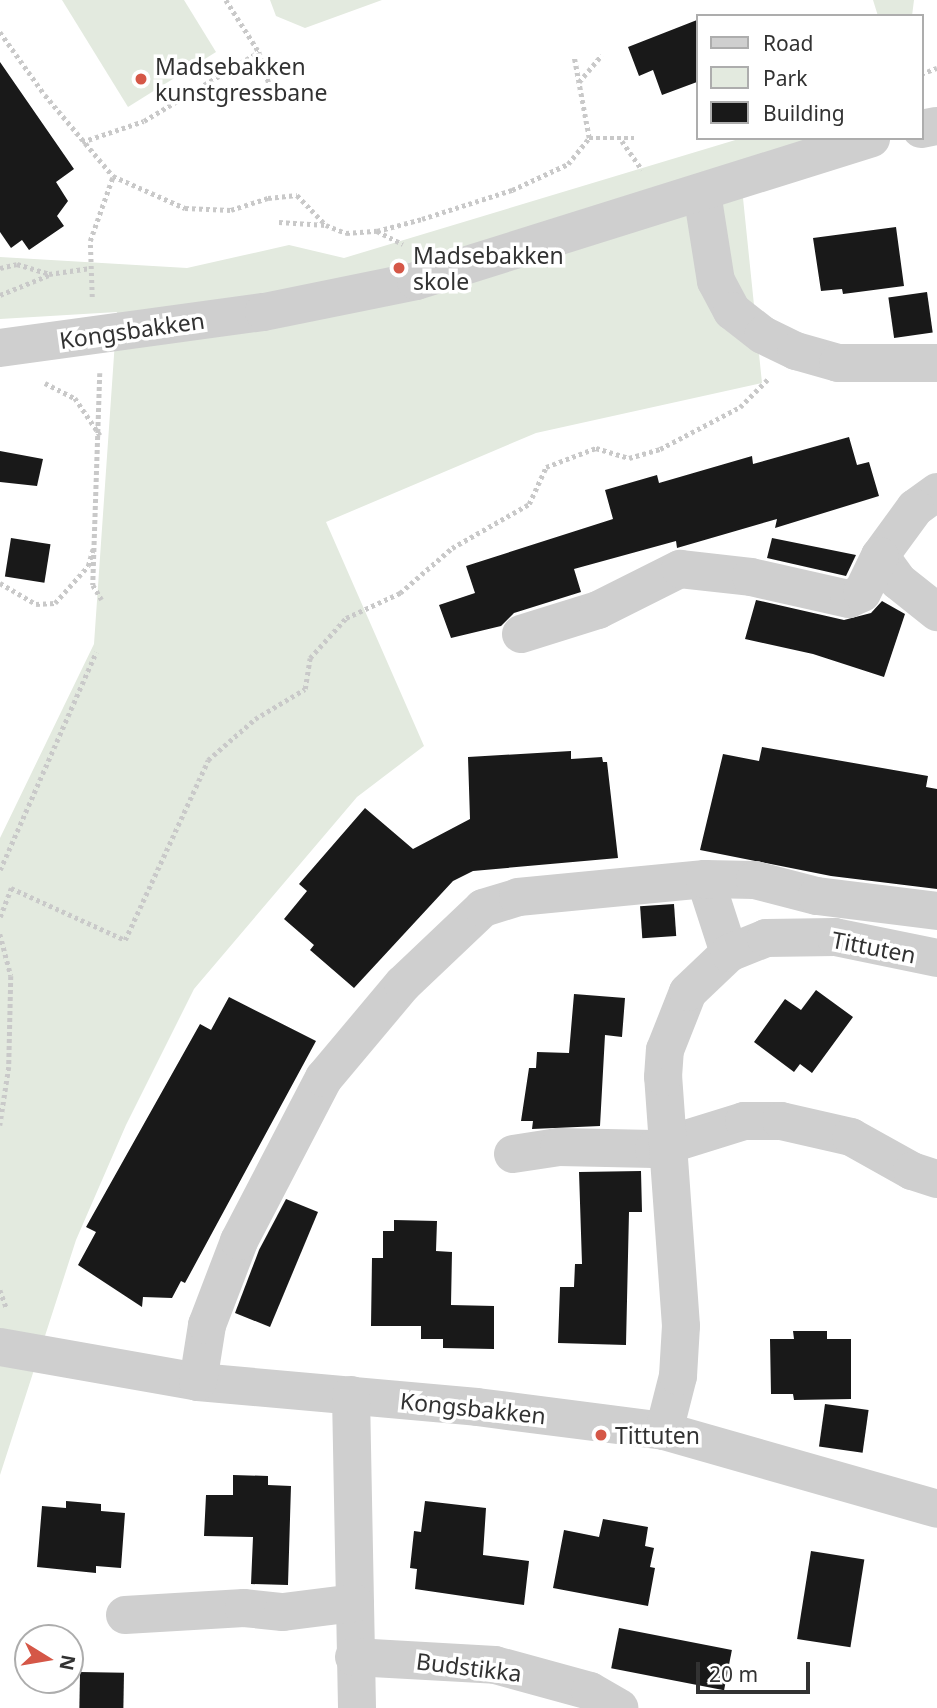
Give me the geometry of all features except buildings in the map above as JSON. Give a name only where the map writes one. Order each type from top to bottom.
[{"type":"street","points":[[861,140],[702,193],[716,281],[732,311],[764,335],[796,351],[838,363],[937,363]]},
{"type":"street","name":"Kongsbakken","points":[[0,348],[264,312],[416,281],[702,193]]},
{"type":"street","points":[[521,634],[598,610],[680,569],[751,577],[849,600],[862,593],[880,556],[915,508],[937,492]]},
{"type":"street","points":[[880,556],[898,581],[937,612]]},
{"type":"street","points":[[705,879],[729,953]]},
{"type":"street","points":[[198,1382],[207,1325],[239,1241],[324,1078],[456,928],[483,908],[518,897],[705,879],[755,880],[817,896],[937,911]]},
{"type":"street","name":"Tittuten","points":[[664,1431],[678,1376],[681,1326],[665,1147],[663,1077],[672,1027],[688,992],[729,953],[766,938],[835,937],[937,958]]},
{"type":"street","points":[[513,1154],[559,1147],[629,1151],[665,1147],[744,1121],[780,1121],[850,1137],[912,1171],[937,1179]]},
{"type":"street","name":"Kongsbakken","points":[[0,1347],[198,1382],[351,1395],[664,1431],[937,1509]]},
{"type":"street","points":[[351,1395],[357,1708]]},
{"type":"street","points":[[125,1615],[244,1608],[283,1612],[354,1604]]},
{"type":"street","name":"Budstikka","points":[[354,1657],[495,1665],[590,1691],[620,1708]]},
{"type":"path","points":[[226,0],[259,52],[272,93]]},
{"type":"path","points":[[0,32],[82,142],[113,176],[185,208],[231,210],[298,195],[326,225]]},
{"type":"path","points":[[82,142],[144,121],[259,52]]},
{"type":"path","points":[[579,82],[602,55]]},
{"type":"path","points":[[279,222],[326,225],[346,233],[377,232],[512,190],[568,164],[589,138],[574,57]]},
{"type":"path","points":[[589,138],[622,141],[634,138]]},
{"type":"path","points":[[622,141],[645,173]]},
{"type":"path","points":[[93,299],[90,241],[113,176]]},
{"type":"path","points":[[2,270],[17,264],[49,274]]},
{"type":"path","points":[[0,295],[49,274],[92,268]]},
{"type":"path","points":[[0,917],[11,888],[125,940],[208,760],[255,719],[305,689],[310,658],[346,618],[400,593],[452,548],[529,504],[546,467],[596,448],[629,458],[660,449],[740,407],[796,351]]},
{"type":"path","points":[[99,363],[100,435],[93,585],[102,600]]},
{"type":"path","points":[[39,381],[75,398],[100,435]]},
{"type":"path","points":[[0,583],[36,604],[55,603],[88,566],[97,538]]},
{"type":"path","points":[[0,870],[96,652]]},
{"type":"path","points":[[0,934],[11,976],[9,1067],[0,1125]]},
{"type":"green space","name":"Madsebakken kunstgressbane","points":[[62,0],[184,0],[216,52],[128,107]]},
{"type":"green space","points":[[270,0],[382,0],[305,28],[276,16]]},
{"type":"green space","points":[[873,0],[914,0],[912,14],[877,14]]},
{"type":"green space","points":[[735,140],[829,140],[743,198],[762,383],[536,433],[326,522],[424,746],[357,797],[194,989],[126,1125],[76,1240],[0,1475],[0,838],[94,644],[117,312],[0,319],[0,257],[187,268],[289,245],[344,258]]},
{"type":"place","name":"Madsebakken kunstgressbane","points":[[141,79]]},
{"type":"place","name":"Madsebakken skole","points":[[399,268]]},
{"type":"place","name":"Tittuten","points":[[601,1435]]}]
